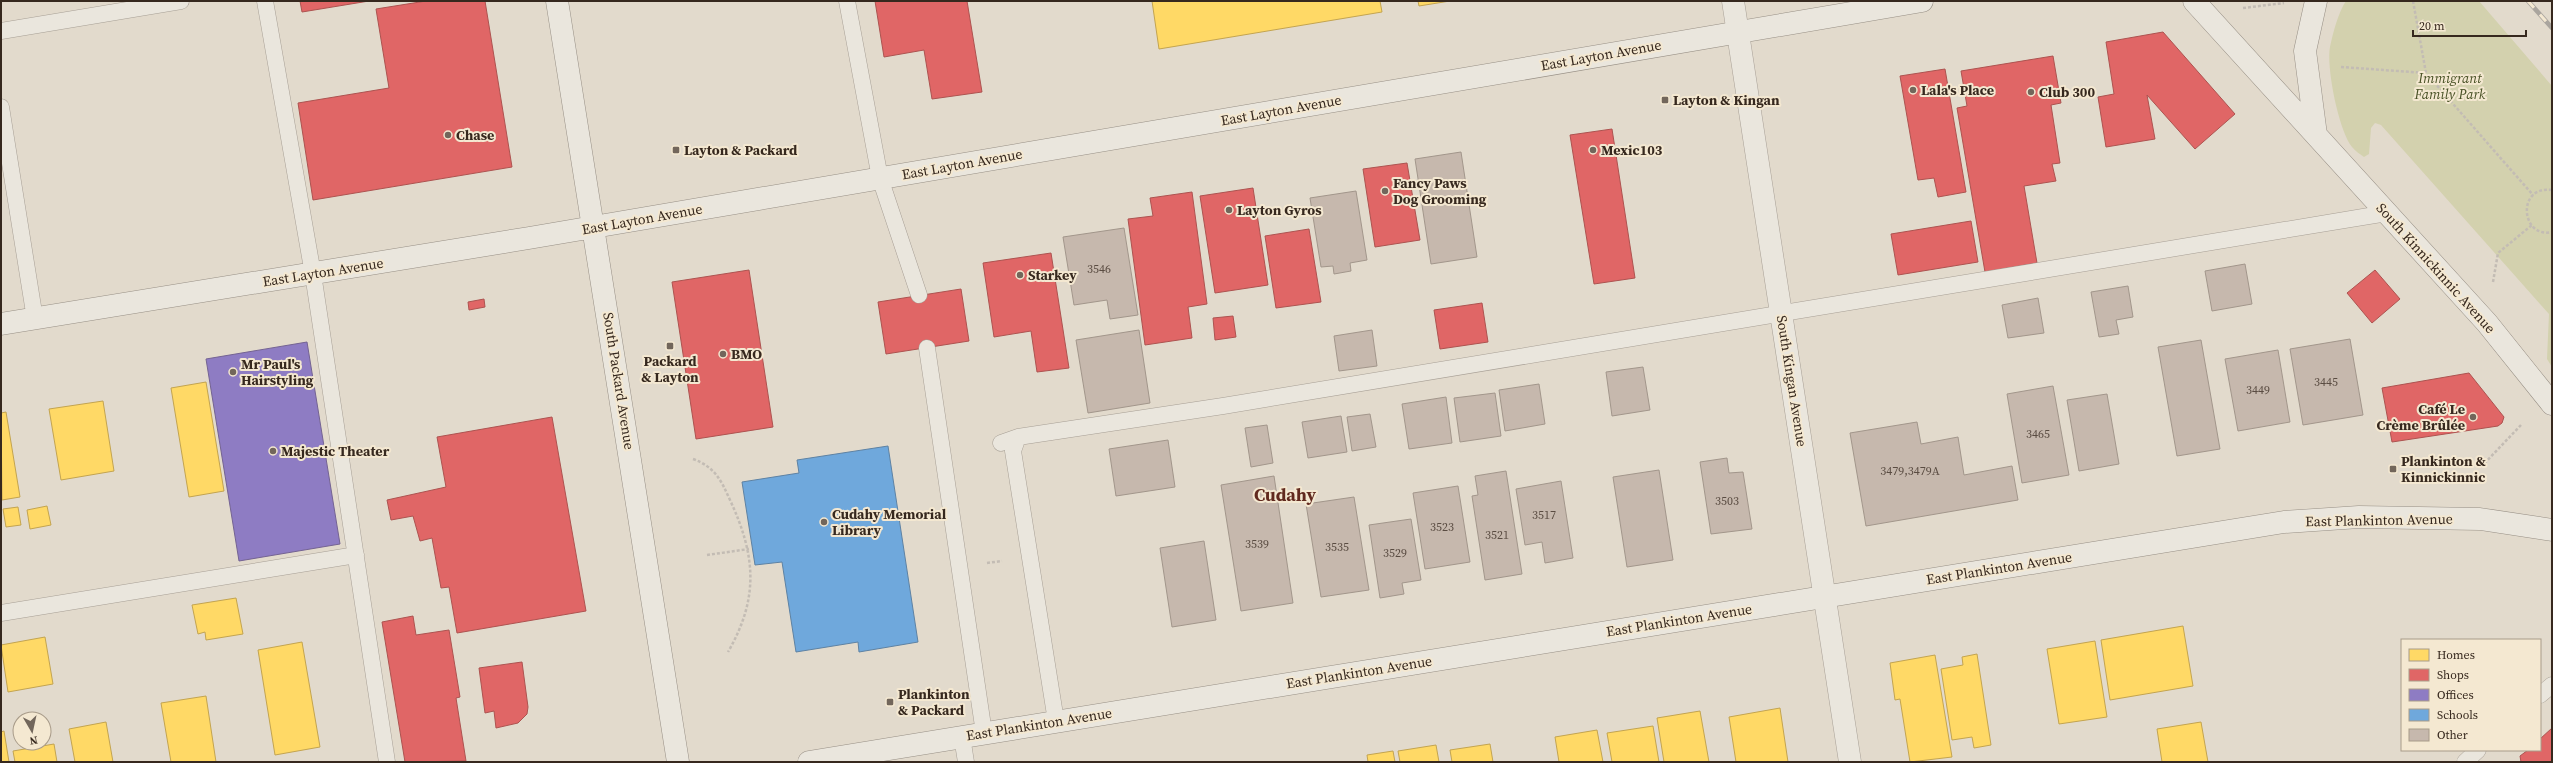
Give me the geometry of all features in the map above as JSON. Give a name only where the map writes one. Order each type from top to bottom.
[{"type":"street","name":"South Packard Avenue","points":[[557,1],[595,227],[678,762]]},
{"type":"street","name":"South Kingan Avenue","points":[[1733,1],[1850,762]]},
{"type":"street","name":"East Layton Avenue","points":[[1,324],[595,227],[1922,1]]},
{"type":"street","name":"South Kinnickinnic Avenue","points":[[2194,1],[2487,323],[2552,404]]},
{"type":"street","points":[[2316,1],[2305,51],[2316,135]]},
{"type":"street","name":"East Plankinton Avenue","points":[[809,762],[2284,522],[2359,517],[2480,519],[2552,530]]},
{"type":"lane","points":[[1,31],[181,1]]},
{"type":"lane","points":[[266,1],[313,274],[387,762]]},
{"type":"lane","points":[[847,1],[880,178],[919,295]]},
{"type":"lane","points":[[1,107],[35,318]]},
{"type":"lane","points":[[1001,444],[1018,437],[1223,406],[2387,213]]},
{"type":"lane","points":[[927,348],[984,733]]},
{"type":"lane","points":[[1018,437],[1013,451],[1056,721]]},
{"type":"lane","points":[[1,613],[356,555]]},
{"type":"lane","points":[[2541,694],[2552,685]]},
{"type":"lane","points":[[962,737],[966,762]]},
{"type":"lane","points":[[2465,762],[2477,751]]},
{"type":"path","points":[[2413,1],[2426,73],[2533,195]]},
{"type":"path","points":[[2237,9],[2288,3]]},
{"type":"path","points":[[2341,67],[2426,73]]},
{"type":"path","points":[[2552,190],[2545,189],[2533,195],[2526,208],[2532,225],[2541,231],[2552,232]]},
{"type":"path","points":[[2503,249],[2532,225]]},
{"type":"path","points":[[2480,467],[2521,425]]},
{"type":"path","points":[[693,459],[707,464],[716,474],[738,518],[749,549],[751,581],[747,604],[740,631],[728,652]]},
{"type":"path","points":[[707,555],[749,549]]},
{"type":"green space","name":"Immigrant Family Park","points":[[2346,1],[2479,1],[2552,86],[2552,367],[2547,359],[2549,314],[2381,125],[2375,123],[2371,128],[2369,154],[2364,157],[2353,148],[2347,139],[2338,114],[2332,84],[2329,57],[2336,23]]},
{"type":"building: Homes","points":[[1152,1],[1380,1],[1382,12],[1159,49]]},
{"type":"building: Homes","points":[[1418,1],[1450,1],[1419,6]]},
{"type":"building: Homes","points":[[206,382],[224,491],[189,497],[171,388]]},
{"type":"building: Homes","points":[[103,401],[114,471],[61,480],[49,409]]},
{"type":"building: Homes","points":[[6,412],[20,497],[2,500],[1,413]]},
{"type":"building: Homes","points":[[47,506],[51,525],[30,529],[27,510]]},
{"type":"building: Homes","points":[[18,507],[21,525],[6,527],[3,509]]},
{"type":"building: Homes","points":[[236,598],[243,634],[206,640],[205,632],[198,634],[192,605]]},
{"type":"building: Homes","points":[[2183,626],[2193,686],[2110,700],[2101,640]]},
{"type":"building: Homes","points":[[45,637],[53,684],[8,692],[1,645]]},
{"type":"building: Homes","points":[[2095,641],[2107,717],[2059,724],[2047,649]]},
{"type":"building: Homes","points":[[302,642],[320,747],[275,755],[258,650]]},
{"type":"building: Homes","points":[[1977,654],[1991,745],[1974,748],[1972,737],[1952,740],[1941,669],[1963,665],[1962,657]]},
{"type":"building: Homes","points":[[1935,655],[1952,757],[1910,762],[1900,699],[1895,700],[1890,663]]},
{"type":"building: Homes","points":[[206,696],[216,762],[171,762],[161,703]]},
{"type":"building: Homes","points":[[1780,708],[1788,762],[1736,762],[1729,717]]},
{"type":"building: Homes","points":[[1700,711],[1709,762],[1664,762],[1657,718]]},
{"type":"building: Homes","points":[[106,722],[113,762],[75,762],[69,729]]},
{"type":"building: Homes","points":[[2201,722],[2208,762],[2162,762],[2157,729]]},
{"type":"building: Homes","points":[[1653,726],[1659,762],[1612,762],[1607,733]]},
{"type":"building: Homes","points":[[1597,730],[1603,762],[1559,762],[1555,737]]},
{"type":"building: Homes","points":[[4,731],[9,762],[1,762],[1,732]]},
{"type":"building: Homes","points":[[52,744],[54,744],[57,762],[15,762],[13,751],[52,751]]},
{"type":"building: Homes","points":[[1490,744],[1493,762],[1452,762],[1450,750]]},
{"type":"building: Homes","points":[[1436,745],[1439,762],[1400,762],[1398,751]]},
{"type":"building: Homes","points":[[1393,751],[1395,762],[1368,762],[1367,755]]},
{"type":"building: Shops","points":[[300,1],[369,1],[302,12]]},
{"type":"building: Shops","points":[[426,1],[485,1],[512,167],[313,200],[298,103],[389,88],[376,9]]},
{"type":"building: Shops","points":[[875,1],[967,1],[982,92],[932,99],[924,50],[884,57]]},
{"type":"building: Shops","points":[[2163,32],[2235,114],[2195,149],[2147,95],[2155,139],[2106,147],[2098,97],[2114,94],[2106,42]]},
{"type":"building: Shops","points":[[2053,56],[2061,103],[2051,105],[2060,163],[2052,164],[2056,181],[2024,186],[2037,263],[1985,272],[1957,108],[1967,106],[1961,71]]},
{"type":"building: Shops","points":[[1945,69],[1966,192],[1938,197],[1934,178],[1918,180],[1900,76]]},
{"type":"building: Shops","points":[[1612,129],[1635,278],[1594,284],[1570,135]]},
{"type":"building: Shops","points":[[1407,163],[1420,240],[1375,247],[1363,169]]},
{"type":"building: Shops","points":[[1253,188],[1268,285],[1215,293],[1200,196]]},
{"type":"building: Shops","points":[[1192,192],[1207,304],[1188,307],[1192,338],[1145,345],[1128,219],[1153,216],[1150,198]]},
{"type":"building: Shops","points":[[1971,221],[1978,262],[1898,275],[1891,234]]},
{"type":"building: Shops","points":[[1309,229],[1321,302],[1276,308],[1265,236]]},
{"type":"building: Shops","points":[[1051,253],[1069,368],[1037,372],[1031,331],[994,337],[983,263]]},
{"type":"building: Shops","name":"BMO","points":[[749,270],[773,427],[696,439],[672,282]]},
{"type":"building: Shops","points":[[2375,270],[2400,299],[2372,323],[2347,293]]},
{"type":"building: Shops","points":[[961,289],[969,341],[886,354],[878,302]]},
{"type":"building: Shops","points":[[484,299],[485,307],[469,310],[468,302]]},
{"type":"building: Shops","points":[[1482,303],[1488,342],[1440,349],[1434,310]]},
{"type":"building: Shops","points":[[1233,316],[1236,337],[1215,340],[1213,318]]},
{"type":"building: Shops","points":[[2469,373],[2504,417],[2502,423],[2498,426],[2392,442],[2382,388]]},
{"type":"building: Shops","points":[[552,417],[586,611],[457,633],[449,587],[441,588],[432,538],[420,541],[413,516],[391,520],[387,500],[446,487],[437,437]]},
{"type":"building: Shops","points":[[413,616],[416,635],[449,630],[460,697],[456,698],[466,761],[405,762],[382,622]]},
{"type":"building: Shops","points":[[522,662],[528,707],[527,714],[518,723],[496,728],[494,711],[485,713],[479,668]]},
{"type":"building: Shops","points":[[2552,728],[2552,762],[2521,762],[2520,756],[2527,751],[2541,751],[2541,738]]},
{"type":"building: Offices","name":"Majestic Theater","points":[[307,342],[340,544],[239,561],[206,359]]},
{"type":"building: Schools","name":"Cudahy Memorial Library","points":[[888,446],[918,642],[859,652],[858,642],[796,652],[782,562],[755,565],[742,482],[799,473],[797,460]]},
{"type":"building: Other","points":[[1461,152],[1477,257],[1431,264],[1415,159]]},
{"type":"building: Other","points":[[1356,191],[1367,260],[1350,263],[1351,271],[1334,274],[1333,266],[1321,267],[1310,198]]},
{"type":"building: Other","points":[[1124,228],[1138,315],[1110,319],[1107,300],[1074,305],[1063,237]]},
{"type":"building: Other","points":[[2245,264],[2252,304],[2212,311],[2205,271]]},
{"type":"building: Other","points":[[2128,286],[2133,317],[2116,320],[2119,334],[2099,337],[2091,292]]},
{"type":"building: Other","points":[[2038,298],[2044,333],[2008,338],[2002,305]]},
{"type":"building: Other","points":[[1139,330],[1150,403],[1088,413],[1076,340]]},
{"type":"building: Other","points":[[1372,330],[1377,366],[1339,371],[1334,336]]},
{"type":"building: Other","points":[[2350,339],[2363,415],[2303,425],[2290,349]]},
{"type":"building: Other","points":[[2201,340],[2220,449],[2177,456],[2158,347]]},
{"type":"building: Other","points":[[2278,350],[2290,422],[2238,431],[2225,359]]},
{"type":"building: Other","points":[[1643,367],[1650,410],[1612,416],[1606,372]]},
{"type":"building: Other","points":[[1539,384],[1545,424],[1505,431],[1499,390]]},
{"type":"building: Other","points":[[2053,386],[2069,475],[2022,483],[2007,394]]},
{"type":"building: Other","points":[[1495,393],[1501,436],[1460,442],[1454,398]]},
{"type":"building: Other","points":[[2107,394],[2119,464],[2079,471],[2067,400]]},
{"type":"building: Other","points":[[1446,397],[1452,443],[1409,449],[1402,404]]},
{"type":"building: Other","points":[[1370,414],[1376,447],[1352,451],[1347,417]]},
{"type":"building: Other","points":[[1341,416],[1347,452],[1308,458],[1302,422]]},
{"type":"building: Other","points":[[1917,422],[1921,444],[1958,437],[1964,475],[2012,466],[2018,500],[1866,526],[1850,433]]},
{"type":"building: Other","points":[[1267,425],[1273,463],[1251,467],[1245,428]]},
{"type":"building: Other","points":[[1168,440],[1175,487],[1116,496],[1109,449]]},
{"type":"building: Other","points":[[1727,458],[1729,473],[1743,472],[1752,529],[1711,534],[1700,462]]},
{"type":"building: Other","points":[[1659,470],[1673,560],[1627,567],[1613,477]]},
{"type":"building: Other","points":[[1506,471],[1522,574],[1485,580],[1472,496],[1478,495],[1475,476]]},
{"type":"building: Other","points":[[1274,476],[1293,603],[1241,611],[1221,485]]},
{"type":"building: Other","points":[[1561,481],[1573,558],[1545,563],[1542,542],[1525,545],[1516,489]]},
{"type":"building: Other","points":[[1458,486],[1470,562],[1425,569],[1413,493]]},
{"type":"building: Other","points":[[1354,497],[1369,590],[1321,597],[1306,504]]},
{"type":"building: Other","points":[[1411,519],[1421,580],[1402,583],[1404,594],[1380,598],[1369,525]]},
{"type":"building: Other","points":[[1204,541],[1216,620],[1172,627],[1160,548]]},
{"type":"railway","points":[[2528,1],[2552,28]]},
{"type":"place","name":"Lala's Place","points":[[1913,90]]},
{"type":"place","name":"Club 300","points":[[2031,92]]},
{"type":"place","name":"Layton & Kingan","points":[[1665,100]]},
{"type":"place","name":"Chase","points":[[448,135]]},
{"type":"place","name":"Layton & Packard","points":[[676,150]]},
{"type":"place","name":"Mexic103","points":[[1593,150]]},
{"type":"place","name":"Fancy Paws Dog Grooming","points":[[1385,191]]},
{"type":"place","name":"Layton Gyros","points":[[1229,210]]},
{"type":"place","name":"Starkey","points":[[1020,275]]},
{"type":"place","name":"Packard & Layton","points":[[670,346]]},
{"type":"place","name":"BMO","points":[[723,354]]},
{"type":"place","name":"Mr Paul's Hairstyling","points":[[233,372]]},
{"type":"place","name":"Café Le Crème Brûlée","points":[[2473,417]]},
{"type":"place","name":"Majestic Theater","points":[[273,451]]},
{"type":"place","name":"Plankinton & Kinnickinnic","points":[[2393,469]]},
{"type":"place","name":"Cudahy Memorial Library","points":[[824,522]]},
{"type":"place","name":"Plankinton & Packard","points":[[890,702]]},
{"type":"district","name":"Cudahy","points":[[1285,495]]}]
